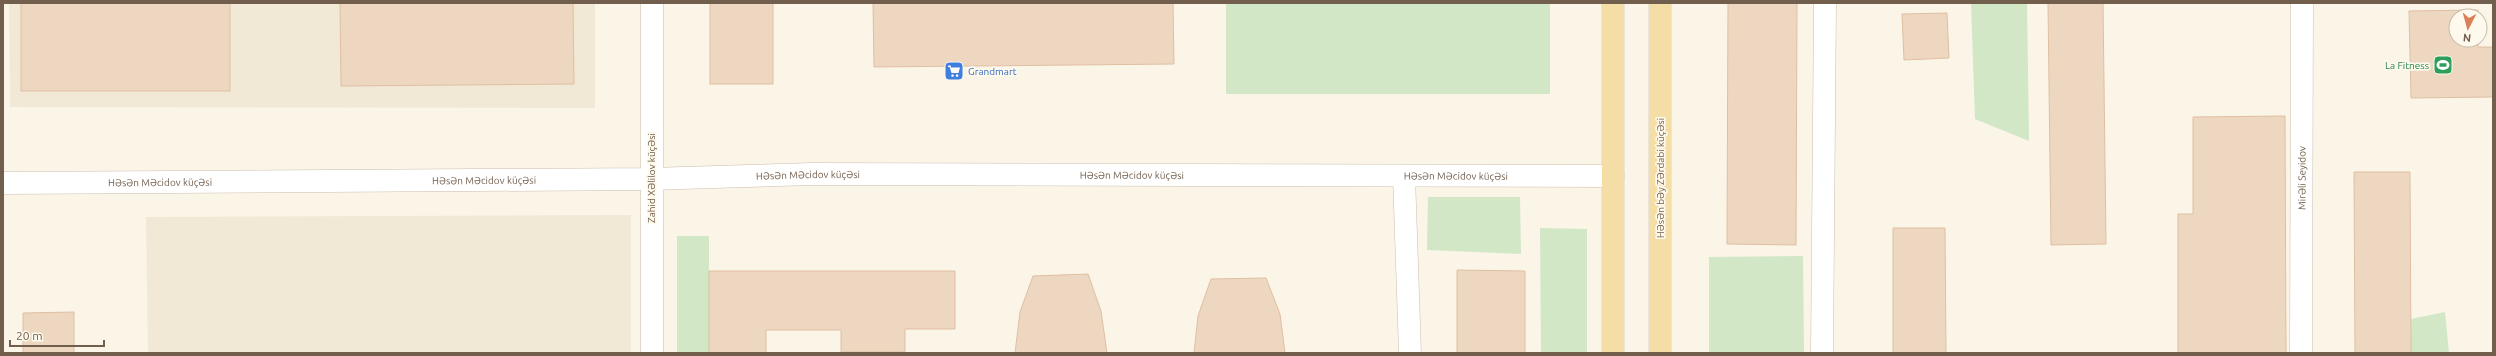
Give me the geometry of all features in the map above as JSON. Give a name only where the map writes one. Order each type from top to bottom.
[{"type":"main road","points":[[1613,3],[1613,353]]},
{"type":"main road","name":"Həsən bəy Zərdabi küçəsi","points":[[1660,3],[1660,353]]},
{"type":"street","name":"Zahid Xəlilov küçəsi","points":[[652,3],[650,179],[652,353]]},
{"type":"street","points":[[1822,353],[1825,3]]},
{"type":"street","name":"Mirəli Seyidov","points":[[2300,353],[2302,3]]},
{"type":"street","name":"Həsən Məcidov küçəsi","points":[[3,183],[650,179],[812,174],[1613,176]]},
{"type":"street","points":[[1404,176],[1410,353]]},
{"type":"shaded area","points":[[9,3],[595,3],[595,108],[10,107]]},
{"type":"shaded area","points":[[631,215],[631,353],[148,353],[146,217]]},
{"type":"green space","points":[[1226,3],[1550,3],[1550,94],[1226,94]]},
{"type":"green space","points":[[1971,3],[2027,3],[2029,141],[1975,119]]},
{"type":"green space","points":[[1428,197],[1520,197],[1521,254],[1427,250]]},
{"type":"green space","points":[[1540,228],[1587,229],[1587,353],[1541,353]]},
{"type":"green space","points":[[677,236],[709,236],[709,353],[677,353]]},
{"type":"green space","points":[[1803,256],[1804,353],[1709,353],[1709,257]]},
{"type":"green space","points":[[2445,312],[2449,353],[2411,353],[2411,319]]},
{"type":"building","points":[[21,3],[230,3],[230,91],[21,91]]},
{"type":"building","points":[[340,3],[573,3],[574,84],[341,86]]},
{"type":"building","points":[[710,3],[773,3],[773,84],[710,84]]},
{"type":"building","points":[[873,3],[1173,3],[1174,64],[874,67]]},
{"type":"building","points":[[1728,3],[1797,3],[1796,245],[1727,244]]},
{"type":"building","points":[[2048,3],[2103,3],[2106,244],[2051,245]]},
{"type":"building","points":[[2448,10],[2448,48],[2493,47],[2493,97],[2411,98],[2409,11]]},
{"type":"building","points":[[1947,13],[1949,58],[1904,60],[1902,14]]},
{"type":"building","points":[[2285,116],[2286,353],[2178,353],[2178,214],[2193,214],[2193,117]]},
{"type":"building","points":[[2354,172],[2410,172],[2411,353],[2355,353]]},
{"type":"building","points":[[1893,228],[1945,228],[1946,353],[1893,353]]},
{"type":"building","points":[[1457,270],[1525,271],[1525,353],[1457,353]]},
{"type":"building","points":[[709,271],[955,271],[955,329],[905,329],[905,352],[841,352],[841,330],[766,330],[766,353],[709,353]]},
{"type":"building","points":[[1088,274],[1101,311],[1107,353],[1015,353],[1020,312],[1033,276]]},
{"type":"building","points":[[1266,278],[1280,314],[1285,353],[1194,353],[1198,316],[1211,279]]},
{"type":"building","points":[[74,312],[74,353],[23,353],[23,313]]},
{"type":"place","name":"La Fitness","points":[[2443,65]]},
{"type":"place","name":"Grandmart","points":[[954,71]]}]
